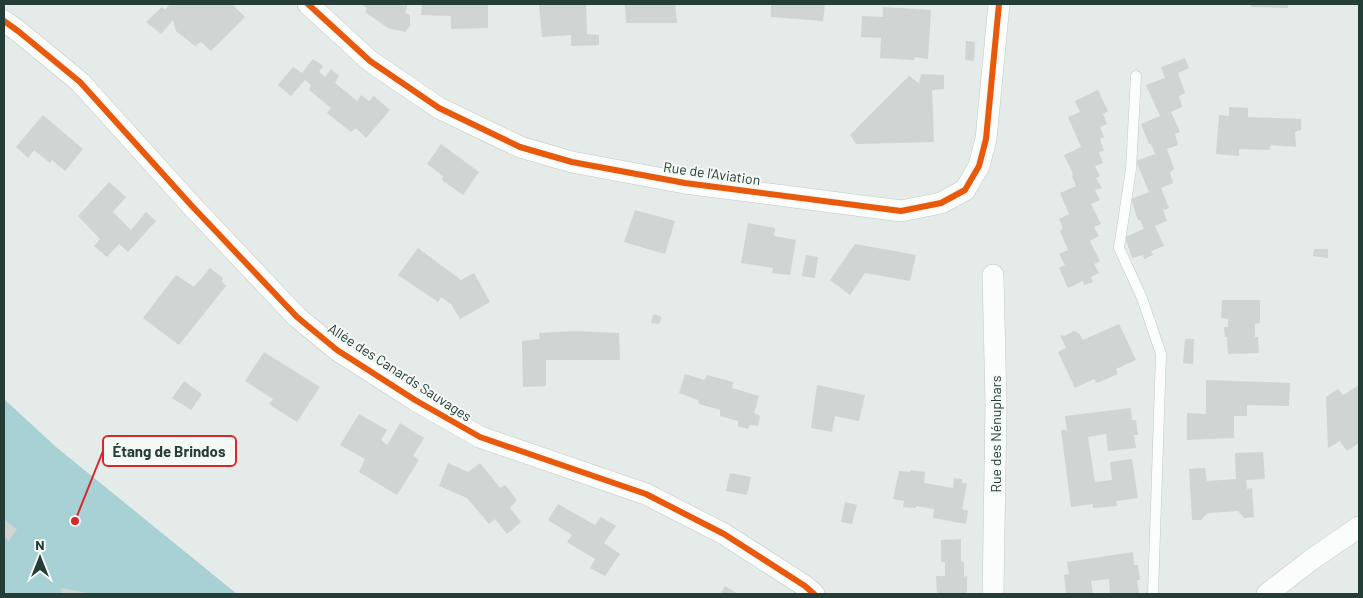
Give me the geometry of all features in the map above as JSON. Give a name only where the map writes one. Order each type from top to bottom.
[{"type":"street","name":"Rue de l'Aviation","points":[[308,4],[370,61],[439,108],[520,147],[572,162],[685,183],[900,211],[940,203],[965,190],[979,166],[986,139],[998,4]]},
{"type":"street","name":"Allée des Canards Sauvages","points":[[4,21],[80,82],[191,205],[290,310],[337,350],[415,400],[480,437],[646,494],[724,534],[805,586],[814,594]]},
{"type":"street","name":"Rue des Nénuphars","points":[[993,275],[996,404],[993,594]]},
{"type":"street","points":[[1267,594],[1311,560],[1359,527]]},
{"type":"lane","points":[[1136,76],[1131,169],[1119,248],[1142,298],[1161,354],[1153,594]]},
{"type":"water","points":[[4,399],[56,447],[237,594],[4,594]]},
{"type":"building","points":[[170,4],[232,4],[245,17],[211,51],[201,42],[195,46],[176,31],[173,20],[161,34],[146,22],[162,7],[165,10]]},
{"type":"building","points":[[361,4],[406,4],[405,13],[410,15],[410,26],[405,32],[388,28],[365,12],[367,8]]},
{"type":"building","points":[[422,4],[488,4],[488,28],[451,29],[451,16],[421,15]]},
{"type":"building","points":[[539,4],[586,4],[587,34],[599,35],[599,45],[571,46],[571,35],[542,37]]},
{"type":"building","points":[[625,4],[675,4],[677,23],[626,23]]},
{"type":"building","points":[[771,4],[825,4],[823,21],[771,17]]},
{"type":"building","points":[[1251,4],[1288,4],[1288,8],[1251,7]]},
{"type":"building","points":[[883,7],[931,10],[928,59],[915,57],[914,60],[880,58],[881,38],[861,37],[862,16],[883,17]]},
{"type":"building","points":[[966,41],[975,42],[974,61],[965,60]]},
{"type":"building","points":[[1185,58],[1189,68],[1178,73],[1185,93],[1179,96],[1182,107],[1171,112],[1180,132],[1175,134],[1178,145],[1167,149],[1174,169],[1170,172],[1173,183],[1161,188],[1169,208],[1163,210],[1167,221],[1155,226],[1164,246],[1151,251],[1153,255],[1144,259],[1143,255],[1132,258],[1125,237],[1144,229],[1140,220],[1138,220],[1131,199],[1149,192],[1136,161],[1155,154],[1141,124],[1160,116],[1146,85],[1165,78],[1161,67]]},
{"type":"building","points":[[313,59],[323,66],[319,72],[325,77],[331,69],[339,76],[335,83],[357,101],[361,95],[369,101],[374,96],[390,110],[366,138],[356,128],[351,132],[327,113],[331,108],[309,90],[311,85],[305,80],[291,96],[278,85],[293,67],[302,73]]},
{"type":"building","points":[[921,74],[944,75],[944,89],[932,90],[934,142],[856,144],[850,135],[909,76],[919,83]]},
{"type":"building","points":[[1098,90],[1108,111],[1103,114],[1107,124],[1100,127],[1104,137],[1100,139],[1104,151],[1099,152],[1103,163],[1095,166],[1100,176],[1096,178],[1102,188],[1095,190],[1100,200],[1091,204],[1101,224],[1094,227],[1099,236],[1090,241],[1100,261],[1094,264],[1099,273],[1091,277],[1093,282],[1084,285],[1083,281],[1068,288],[1059,268],[1065,265],[1059,254],[1068,250],[1060,231],[1063,228],[1059,219],[1069,214],[1060,193],[1076,186],[1073,174],[1064,155],[1081,147],[1068,117],[1080,112],[1075,101]]},
{"type":"building","points":[[1229,107],[1248,108],[1248,117],[1301,119],[1301,130],[1295,132],[1296,147],[1271,145],[1269,150],[1239,149],[1239,156],[1216,154],[1219,115],[1229,116]]},
{"type":"building","points":[[43,115],[83,149],[65,171],[52,160],[50,163],[34,150],[28,158],[16,147]]},
{"type":"building","points":[[441,144],[479,172],[463,195],[442,180],[443,176],[427,164]]},
{"type":"building","points":[[109,182],[126,197],[113,212],[131,230],[146,212],[156,221],[128,252],[119,244],[107,257],[94,246],[100,239],[78,216]]},
{"type":"building","points":[[635,210],[675,221],[665,254],[624,242]]},
{"type":"building","points":[[748,223],[775,228],[774,236],[796,240],[790,275],[772,273],[773,268],[741,263]]},
{"type":"building","points":[[855,244],[916,255],[910,281],[865,273],[850,295],[830,280]]},
{"type":"building","points":[[418,248],[461,280],[474,273],[490,302],[460,319],[451,304],[441,297],[438,302],[398,275]]},
{"type":"building","points":[[1314,249],[1328,249],[1328,258],[1313,256]]},
{"type":"building","points":[[806,255],[818,257],[815,278],[802,276]]},
{"type":"building","points":[[210,268],[223,278],[222,282],[226,286],[179,345],[143,318],[176,275],[194,287]]},
{"type":"building","points":[[1222,300],[1260,300],[1260,323],[1255,324],[1255,337],[1258,337],[1259,353],[1228,354],[1227,337],[1225,337],[1224,327],[1228,327],[1228,319],[1221,318]]},
{"type":"building","points":[[653,314],[662,317],[659,324],[651,323]]},
{"type":"building","points":[[1119,324],[1136,360],[1116,369],[1118,374],[1097,383],[1094,379],[1075,388],[1058,352],[1066,348],[1060,335],[1064,336],[1074,331],[1079,333],[1083,340]]},
{"type":"building","points":[[576,331],[619,333],[620,360],[546,360],[546,386],[523,387],[522,341],[540,339],[539,333]]},
{"type":"building","points":[[1185,339],[1194,339],[1193,364],[1183,363]]},
{"type":"building","points":[[264,352],[320,387],[297,422],[269,404],[273,399],[245,381]]},
{"type":"building","points":[[685,374],[704,380],[707,375],[733,382],[732,388],[759,396],[754,413],[760,416],[758,426],[750,425],[748,429],[738,426],[738,421],[720,416],[720,410],[699,404],[698,400],[679,393]]},
{"type":"building","points":[[1206,380],[1290,383],[1289,406],[1247,405],[1247,416],[1234,416],[1234,438],[1187,440],[1187,413],[1206,414]]},
{"type":"building","points":[[184,381],[202,394],[191,410],[172,398]]},
{"type":"building","points":[[817,385],[865,395],[859,421],[835,416],[832,432],[811,428]]},
{"type":"building","points":[[1359,385],[1359,443],[1347,451],[1340,441],[1328,448],[1326,397],[1338,389],[1343,395]]},
{"type":"building","points":[[1131,408],[1132,420],[1136,420],[1138,435],[1134,435],[1136,448],[1108,451],[1106,434],[1088,437],[1095,482],[1112,480],[1110,462],[1132,459],[1138,498],[1116,501],[1117,506],[1093,508],[1093,504],[1071,507],[1061,430],[1067,430],[1065,416]]},
{"type":"building","points":[[359,414],[387,430],[381,440],[387,445],[400,423],[424,438],[413,456],[419,460],[397,495],[359,472],[365,459],[340,445]]},
{"type":"building","points":[[1263,452],[1265,479],[1246,480],[1247,489],[1252,488],[1254,517],[1244,518],[1238,511],[1208,513],[1201,520],[1192,520],[1189,469],[1205,468],[1207,481],[1236,479],[1235,453]]},
{"type":"building","points":[[448,463],[468,472],[480,463],[500,488],[505,485],[517,500],[510,508],[521,522],[507,534],[495,519],[489,524],[467,498],[439,486]]},
{"type":"building","points":[[910,470],[925,472],[924,483],[953,488],[954,478],[962,479],[962,483],[967,483],[962,509],[968,511],[966,524],[933,518],[934,509],[916,506],[916,508],[903,507],[904,501],[893,499],[899,471],[910,472]]},
{"type":"building","points":[[730,473],[751,477],[747,495],[726,491]]},
{"type":"building","points":[[845,502],[857,505],[852,524],[841,522]]},
{"type":"building","points":[[558,504],[595,525],[601,517],[616,526],[604,543],[620,554],[605,576],[590,568],[595,559],[567,542],[572,535],[548,520]]},
{"type":"building","points":[[4,520],[17,529],[9,541],[4,537]]},
{"type":"building","points":[[961,539],[961,561],[964,562],[964,577],[967,576],[967,594],[937,594],[936,576],[945,576],[945,562],[941,562],[941,540]]},
{"type":"building","points":[[1133,552],[1134,565],[1138,565],[1140,580],[1137,580],[1139,593],[1110,594],[1109,579],[1091,581],[1093,594],[1066,594],[1064,575],[1069,574],[1067,562]]},
{"type":"building","points":[[725,586],[738,594],[720,594]]},
{"type":"building","points":[[62,588],[87,593],[87,594],[61,594]]},
{"type":"cycle path","points":[[308,4],[370,61],[439,108],[520,147],[572,162],[685,183],[901,211],[941,203],[965,190],[979,166],[986,139],[999,4]]},
{"type":"cycle path","points":[[4,21],[80,82],[191,205],[297,317],[337,350],[415,400],[480,437],[646,494],[724,534],[805,586],[814,594]]},
{"type":"place","name":"Étang de Brindos","points":[[75,521]]}]
